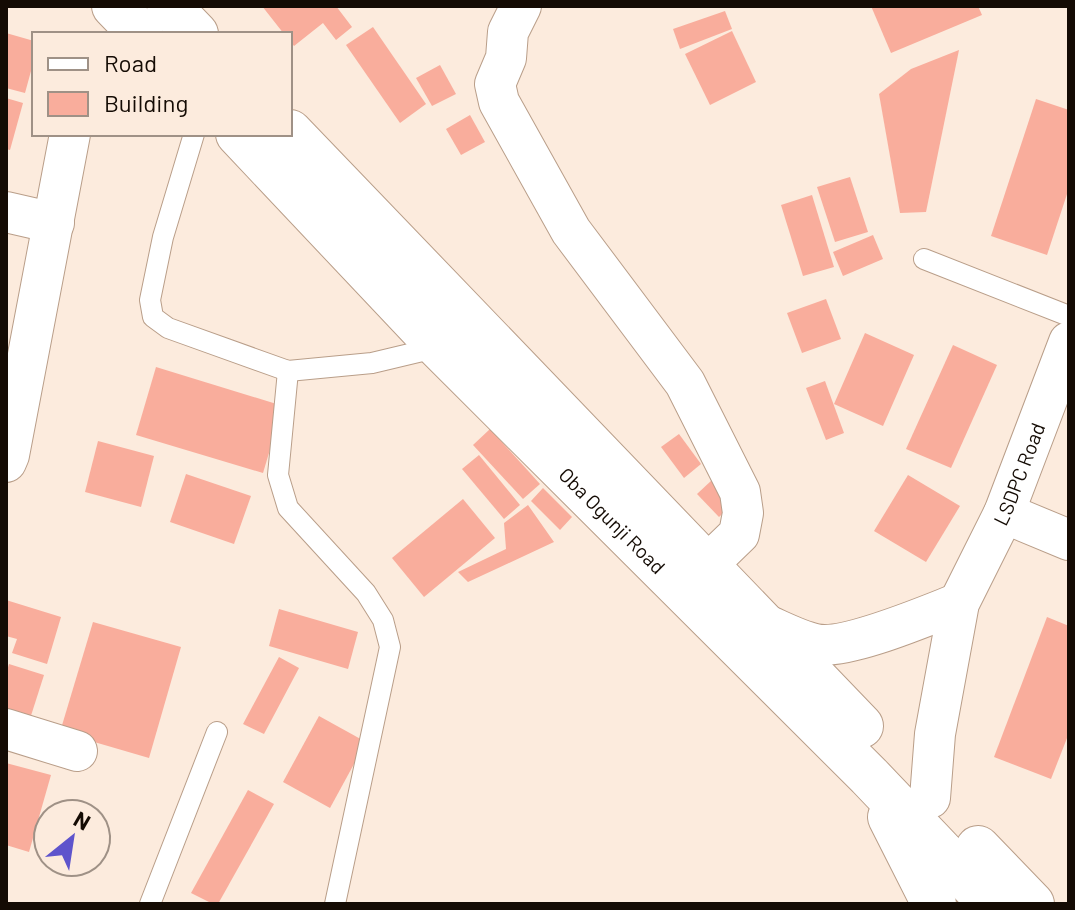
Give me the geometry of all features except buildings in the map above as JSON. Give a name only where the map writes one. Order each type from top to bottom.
[{"type":"main road","points":[[169,6],[194,32]]},
{"type":"main road","name":"Oba Ogunji Road","points":[[292,134],[694,576],[869,776],[991,904]]},
{"type":"main road","name":"Oba Ogunji Road","points":[[240,136],[439,347],[694,576],[762,623],[1032,904]]},
{"type":"main road","points":[[869,776],[934,904]]},
{"type":"street","points":[[507,15],[506,58],[495,84],[499,102],[571,231],[685,383],[740,492],[743,513],[739,534],[694,576]]},
{"type":"street","points":[[6,462],[70,136]]},
{"type":"street","points":[[6,212],[54,223]]},
{"type":"street","name":"LSDPC Road","points":[[930,798],[935,734],[959,603],[1004,513],[1069,342]]},
{"type":"street","points":[[1004,513],[1069,540]]},
{"type":"street","points":[[762,623],[817,644],[842,643],[959,603]]},
{"type":"street","points":[[6,729],[77,751]]},
{"type":"lane","points":[[193,136],[163,237],[150,300],[153,317],[168,328],[288,371],[372,363],[439,347]]},
{"type":"lane","points":[[924,259],[1069,316]]},
{"type":"lane","points":[[288,371],[278,475],[288,508],[366,593],[383,620],[390,647],[335,904]]},
{"type":"lane","points":[[150,904],[217,732]]}]
